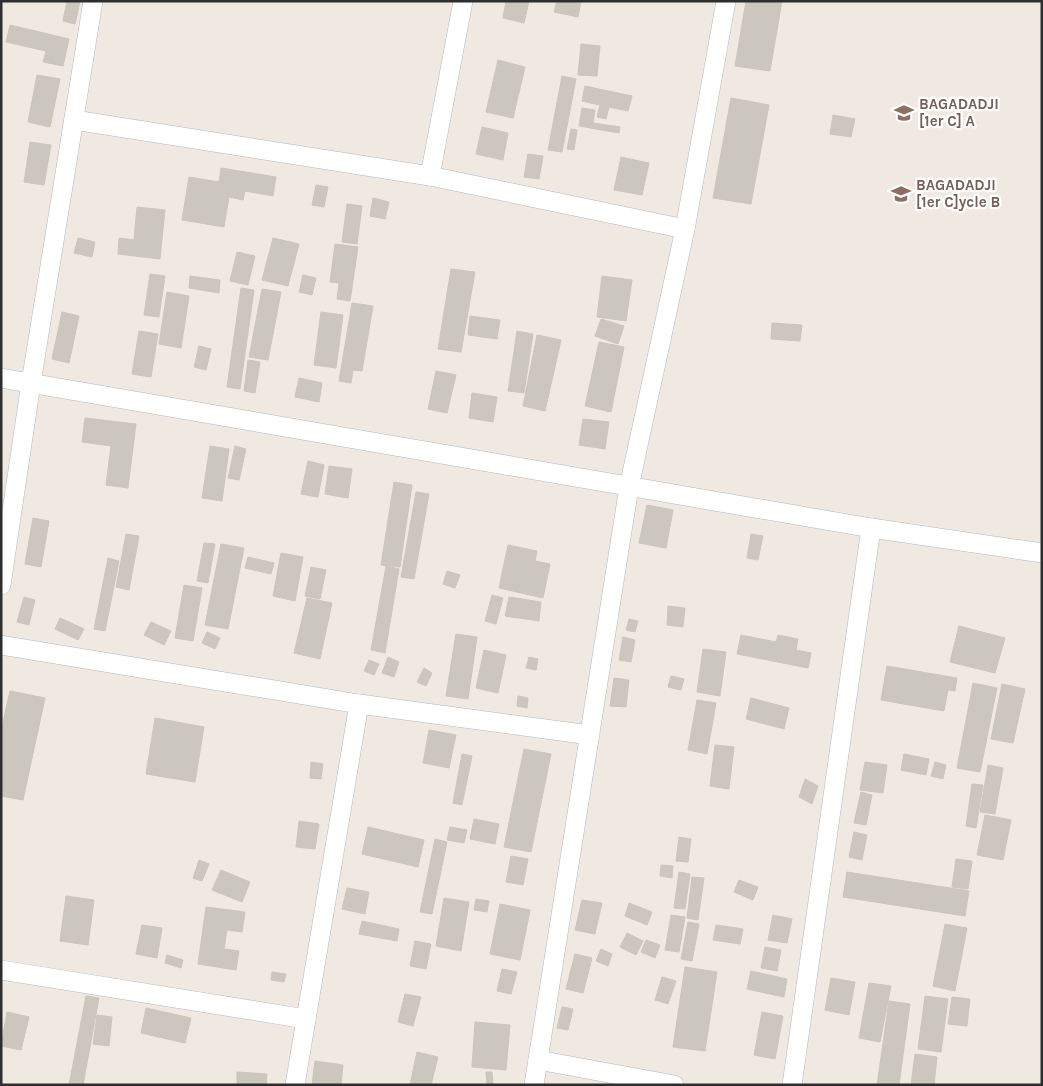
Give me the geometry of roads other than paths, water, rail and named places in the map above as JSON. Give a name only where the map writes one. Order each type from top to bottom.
[{"type":"street","points":[[1,585],[31,383],[93,1]]},
{"type":"street","points":[[430,176],[463,1]]},
{"type":"street","points":[[534,1085],[629,486],[685,229],[726,1]]},
{"type":"street","points":[[74,120],[430,176],[685,229]]},
{"type":"street","points":[[1,378],[871,528],[1042,552]]},
{"type":"street","points":[[792,1085],[871,528]]},
{"type":"street","points":[[1,645],[359,704],[590,735]]},
{"type":"street","points":[[295,1085],[359,704]]},
{"type":"street","points":[[1,970],[306,1019]]},
{"type":"street","points":[[538,1060],[674,1085]]},
{"type":"place","name":"BAGADADJI [1er C] A","points":[[904,113]]},
{"type":"place","name":"BAGADADJI [1er C]ycle B","points":[[901,194]]}]
